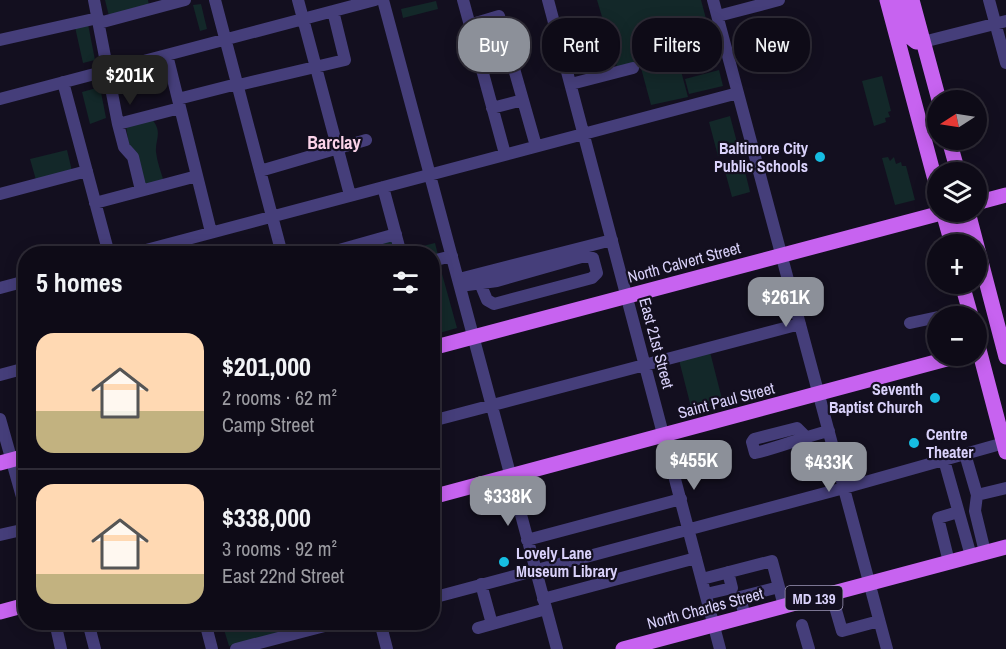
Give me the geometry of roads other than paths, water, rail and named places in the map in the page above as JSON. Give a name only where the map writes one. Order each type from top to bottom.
[{"type":"main road","points":[[887,0],[930,162]]},
{"type":"main road","points":[[898,0],[911,38],[916,42],[923,42]]},
{"type":"main road","points":[[912,0],[936,90]]},
{"type":"main road","points":[[987,200],[1006,195]]},
{"type":"main road","name":"North Calvert Street","points":[[440,346],[927,216]]},
{"type":"main road","points":[[987,294],[1005,347],[987,346]]},
{"type":"main road","name":"Saint Paul Street","points":[[440,495],[927,364]]},
{"type":"main road","points":[[983,366],[1005,447]]},
{"type":"main road","name":"North Charles Street","points":[[623,649],[1006,547]]},
{"type":"main road","points":[[0,612],[18,607]]},
{"type":"street","points":[[94,0],[118,124],[124,147],[133,157],[141,190]]},
{"type":"street","points":[[0,40],[185,0]]},
{"type":"street","points":[[215,0],[280,246]]},
{"type":"street","points":[[298,0],[351,195]]},
{"type":"street","points":[[0,99],[375,0]]},
{"type":"street","points":[[383,0],[557,649]]},
{"type":"street","points":[[463,0],[467,18]]},
{"type":"street","name":"East 21st Street","points":[[548,0],[720,649]]},
{"type":"street","points":[[713,0],[887,649]]},
{"type":"street","points":[[718,16],[779,0]]},
{"type":"street","points":[[989,0],[1001,22],[1006,63]]},
{"type":"street","points":[[118,124],[237,84],[345,60],[333,11]]},
{"type":"street","points":[[923,42],[1001,22]]},
{"type":"street","points":[[167,55],[211,232]]},
{"type":"street","points":[[571,84],[632,68]]},
{"type":"street","points":[[482,72],[505,154]]},
{"type":"street","points":[[515,72],[536,146]]},
{"type":"street","points":[[63,82],[107,246]]},
{"type":"street","points":[[160,246],[738,93]]},
{"type":"street","points":[[492,108],[523,100]]},
{"type":"street","points":[[260,171],[366,140]]},
{"type":"street","points":[[0,194],[87,171]]},
{"type":"street","points":[[95,203],[197,176]]},
{"type":"street","points":[[383,187],[399,246]]},
{"type":"street","points":[[353,246],[396,234]]},
{"type":"street","points":[[459,283],[612,240]]},
{"type":"street","points":[[440,259],[452,256]]},
{"type":"street","points":[[459,283],[497,281],[585,256],[593,258],[597,269],[597,273],[592,278],[494,304],[487,300],[480,283]]},
{"type":"street","points":[[0,288],[18,283]]},
{"type":"street","points":[[910,323],[927,319]]},
{"type":"street","points":[[440,419],[800,324]]},
{"type":"street","points":[[0,375],[18,370]]},
{"type":"street","points":[[0,419],[18,482]]},
{"type":"street","points":[[806,437],[829,431]]},
{"type":"street","points":[[440,596],[965,454],[1005,447]]},
{"type":"street","points":[[965,454],[977,495],[975,511],[978,554]]},
{"type":"street","points":[[944,460],[958,512],[978,554]]},
{"type":"street","points":[[977,495],[1006,488]]},
{"type":"street","points":[[527,540],[681,499]]},
{"type":"street","points":[[949,562],[938,518],[958,512]]},
{"type":"street","points":[[0,536],[18,531]]},
{"type":"street","points":[[478,628],[545,604],[696,558]]},
{"type":"street","points":[[702,579],[772,561],[784,606]]},
{"type":"street","points":[[728,572],[745,617]]},
{"type":"street","points":[[482,584],[492,624]]},
{"type":"street","points":[[706,594],[736,593],[779,587]]},
{"type":"street","points":[[831,593],[842,631],[879,621]]},
{"type":"street","points":[[802,625],[809,649]]},
{"type":"street","points":[[56,630],[62,649]]},
{"type":"street","points":[[90,630],[95,649]]},
{"type":"street","points":[[207,630],[212,649]]},
{"type":"street","points":[[236,649],[296,630]]},
{"type":"street","points":[[382,630],[387,649]]},
{"type":"place","name":"Baltimore City Public Schools","points":[[820,157]]},
{"type":"place","name":"Seventh Baptist Church","points":[[935,398]]},
{"type":"place","name":"Centre Theater","points":[[914,443]]},
{"type":"place","name":"Lovely Lane Museum Library","points":[[504,562]]},
{"type":"district","name":"Barclay","points":[[334,142]]}]
